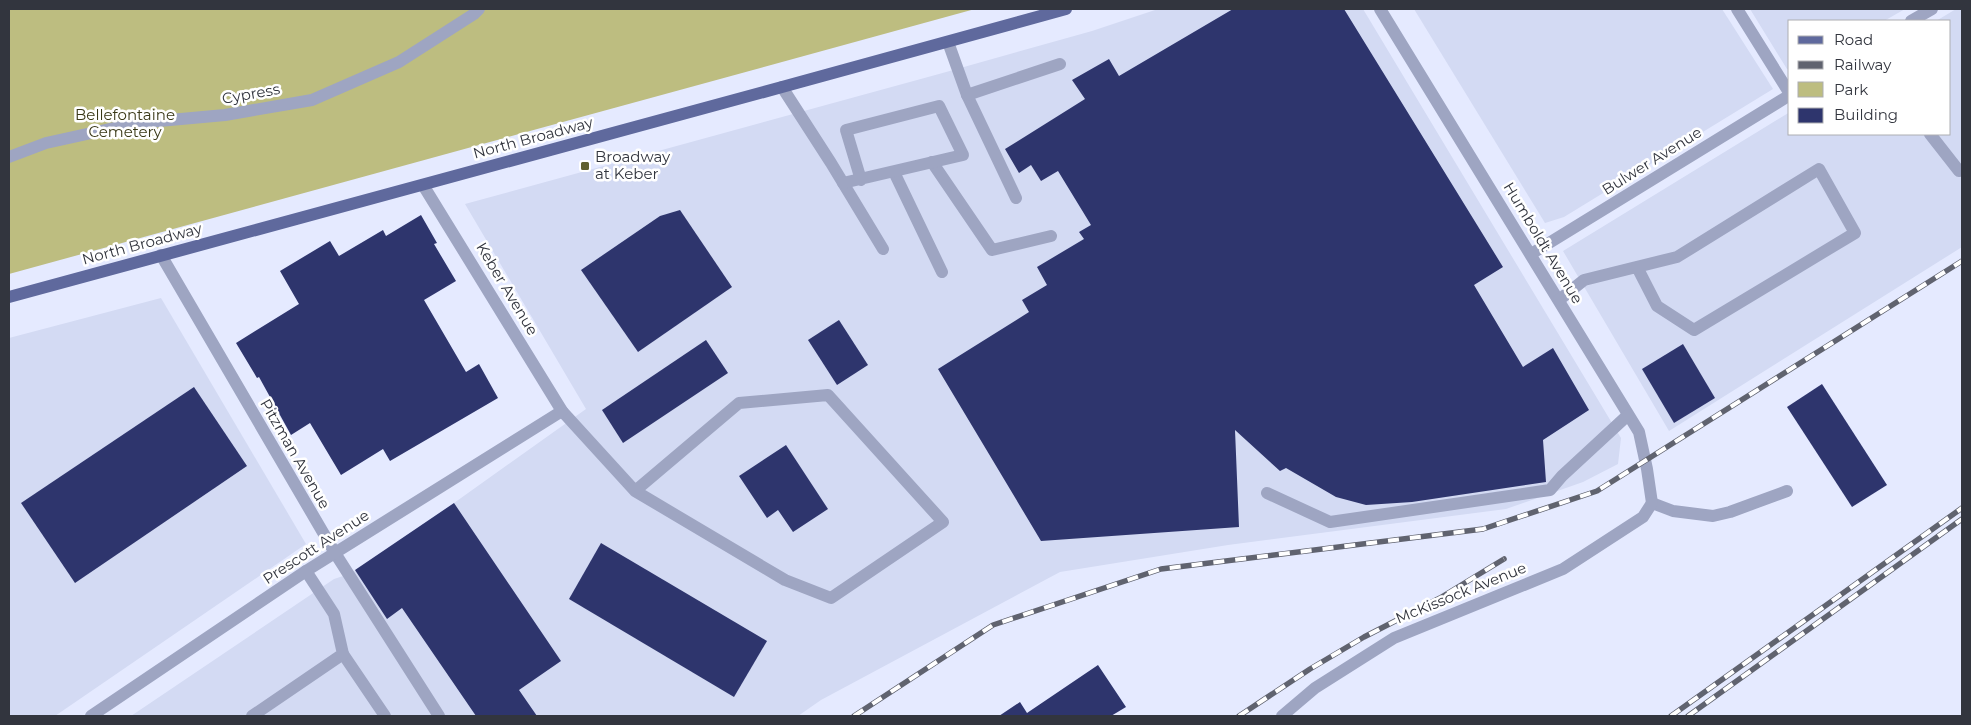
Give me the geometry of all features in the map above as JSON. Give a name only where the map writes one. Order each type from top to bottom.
[{"type":"main road","name":"North Broadway","points":[[9,297],[1066,9]]},
{"type":"street","name":"Cypress","points":[[9,157],[46,143],[137,123],[225,116],[312,100],[399,62],[479,9]]},
{"type":"street","name":"Humboldt Avenue","points":[[1380,9],[1639,432],[1648,469],[1652,504]]},
{"type":"street","points":[[1737,9],[1788,92]]},
{"type":"street","points":[[1913,20],[1932,9]]},
{"type":"street","points":[[948,42],[967,95],[1016,198]]},
{"type":"street","points":[[967,95],[1060,64]]},
{"type":"street","points":[[782,87],[882,249]]},
{"type":"street","name":"Bulwer Avenue","points":[[1531,254],[1788,96]]},
{"type":"street","points":[[843,184],[860,180],[894,172],[932,162],[963,155],[940,106],[846,130],[860,180]]},
{"type":"street","points":[[1931,135],[1960,171],[1962,170]]},
{"type":"street","points":[[932,162],[992,250],[1051,236]]},
{"type":"street","points":[[1559,300],[1584,280],[1677,257],[1820,169],[1855,233],[1694,330],[1657,306],[1637,267]]},
{"type":"street","points":[[894,172],[942,272]]},
{"type":"street","name":"Keber Avenue","points":[[423,184],[562,411],[635,491],[785,580],[831,598],[943,522],[828,395],[739,403],[635,491]]},
{"type":"street","name":"Pitzman Avenue","points":[[160,256],[334,553],[439,716]]},
{"type":"street","name":"Prescott Avenue","points":[[91,716],[306,571],[562,411]]},
{"type":"street","points":[[1267,493],[1330,522],[1550,490],[1562,476],[1628,414]]},
{"type":"street","points":[[1652,504],[1673,511],[1713,516],[1730,512],[1787,491]]},
{"type":"street","name":"McKissock Avenue","points":[[1282,716],[1315,688],[1394,638],[1563,569],[1643,517],[1652,504]]},
{"type":"street","points":[[306,571],[334,614],[343,654],[386,716]]},
{"type":"street","points":[[252,716],[343,654]]},
{"type":"shaded area","points":[[1158,9],[1363,9],[1621,438],[1618,464],[1583,482],[1506,509],[1228,545],[1060,572],[821,700],[798,716],[131,716],[334,579],[352,573],[586,409],[465,204],[1092,31]]},
{"type":"shaded area","points":[[1414,9],[1722,9],[1773,89],[1564,217],[1545,223]]},
{"type":"shaded area","points":[[1750,9],[1905,9],[1886,20],[1788,20],[1787,69]]},
{"type":"shaded area","points":[[1956,9],[1962,9],[1962,247],[1669,431],[1563,251],[1788,113],[1788,135],[1951,135],[1951,20],[1938,20]]},
{"type":"shaded area","points":[[161,298],[306,544],[55,716],[9,716],[9,338]]},
{"type":"green space","name":"Bellefontaine Cemetery","points":[[9,9],[975,9],[9,274]]},
{"type":"building","points":[[1233,9],[1344,9],[1503,267],[1474,285],[1523,367],[1553,348],[1589,410],[1543,440],[1546,482],[1412,502],[1366,505],[1336,497],[1286,468],[1280,471],[1235,430],[1239,527],[1041,541],[938,369],[1029,312],[1022,300],[1047,285],[1037,267],[1084,239],[1079,232],[1091,225],[1058,171],[1041,181],[1031,165],[1019,173],[1005,149],[1085,99],[1072,80],[1109,59],[1119,76]]},
{"type":"building","points":[[680,210],[732,287],[638,352],[581,270],[660,216]]},
{"type":"building","points":[[421,215],[437,243],[434,244],[456,281],[424,300],[466,372],[479,364],[498,398],[390,461],[383,449],[341,475],[310,423],[291,435],[259,377],[257,378],[236,343],[299,304],[280,271],[330,241],[339,256],[383,230],[386,236]]},
{"type":"building","points":[[839,320],[868,365],[837,385],[808,340]]},
{"type":"building","points":[[706,340],[728,373],[623,443],[602,410]]},
{"type":"building","points":[[1683,344],[1715,398],[1674,423],[1642,369]]},
{"type":"building","points":[[1822,384],[1887,485],[1852,507],[1787,407]]},
{"type":"building","points":[[194,387],[247,466],[75,583],[21,503]]},
{"type":"building","points":[[786,445],[828,509],[793,532],[778,510],[767,518],[739,476]]},
{"type":"building","points":[[454,503],[561,661],[519,690],[537,716],[476,716],[402,608],[387,619],[355,570]]},
{"type":"building","points":[[601,543],[767,641],[734,697],[569,599]]},
{"type":"building","points":[[1098,665],[1126,707],[1111,716],[999,716],[1020,702],[1027,713]]},
{"type":"railway","points":[[854,716],[993,625],[1161,569],[1483,529],[1597,491],[1962,261]]},
{"type":"railway","points":[[1671,716],[1962,508]]},
{"type":"railway","points":[[1688,716],[1962,519]]},
{"type":"railway","points":[[1239,716],[1310,669],[1364,637],[1440,598],[1504,559]]},
{"type":"place","name":"Broadway at Keber","points":[[585,166]]}]
